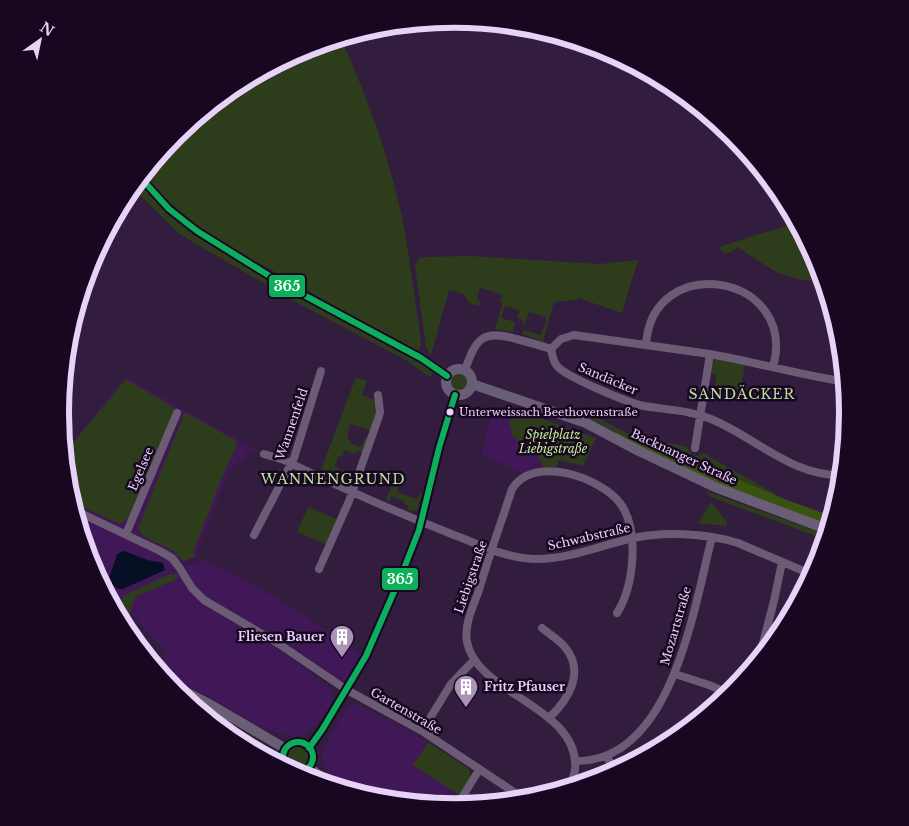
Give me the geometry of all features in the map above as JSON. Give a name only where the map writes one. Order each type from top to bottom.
[{"type":"street","points":[[145,183],[169,209],[197,231],[260,270],[421,358],[447,376]]},
{"type":"street","points":[[646,345],[647,334],[653,318],[660,307],[671,296],[684,288],[697,284],[723,284],[747,294],[759,304],[766,314],[776,342],[773,367]]},
{"type":"street","points":[[465,370],[475,346],[483,338],[492,334],[502,334],[551,349],[561,339],[574,336],[710,354],[838,381]]},
{"type":"street","name":"Sandäcker","points":[[551,349],[554,362],[564,372],[617,397],[644,406],[671,408],[700,415],[722,424],[786,462],[805,469],[835,476]]},
{"type":"street","points":[[695,448],[710,354]]},
{"type":"street","points":[[455,369],[465,370],[470,374],[472,384],[466,393],[455,395],[446,387],[447,376],[455,369]]},
{"type":"street","name":"Wannenfeld","points":[[254,535],[291,464],[321,371]]},
{"type":"street","name":"Backnanger Straße","points":[[472,384],[586,423],[639,451],[715,487],[823,528]]},
{"type":"street","points":[[319,569],[352,491],[380,412],[378,395]]},
{"type":"street","points":[[309,748],[347,690],[366,656],[390,604],[419,530],[439,448],[455,395]]},
{"type":"street","name":"Egelsee","points":[[126,534],[177,413]]},
{"type":"street","name":"Schwabstraße","points":[[264,454],[291,464],[421,522],[505,555],[525,558],[549,558],[632,538],[672,535],[712,537],[738,543],[806,572]]},
{"type":"street","name":"Liebigstraße","points":[[474,660],[469,648],[467,629],[516,483],[527,476],[544,471],[570,474],[591,481],[602,487],[619,502],[626,512],[631,527],[632,558],[630,575],[621,607],[617,613]]},
{"type":"street","name":"Gartenstraße","points":[[82,514],[172,558],[180,567],[192,588],[204,600],[279,644],[347,690],[422,732],[516,793]]},
{"type":"street","name":"Mozartstraße","points":[[575,761],[606,756],[627,742],[648,721],[664,697],[675,674],[684,647],[712,537]]},
{"type":"street","points":[[763,644],[782,562]]},
{"type":"street","points":[[542,628],[568,650],[575,671],[570,692],[549,718]]},
{"type":"street","points":[[422,732],[451,684],[474,660],[483,671],[549,718],[568,740],[573,750],[575,761],[572,780]]},
{"type":"street","points":[[675,674],[722,691]]},
{"type":"street","points":[[192,695],[286,749]]},
{"type":"street","points":[[284,759],[286,749],[291,745],[297,743],[304,744],[309,748],[313,757],[309,767],[306,769]]},
{"type":"street","points":[[606,756],[613,764]]},
{"type":"street","points":[[309,767],[314,772]]},
{"type":"street","points":[[462,798],[479,770]]},
{"type":"shaded area","points":[[126,377],[264,454],[247,449],[244,460],[239,460],[229,471],[197,552],[197,557],[176,565],[193,594],[211,609],[286,654],[331,688],[333,691],[330,708],[315,726],[303,735],[286,735],[262,728],[217,701],[177,681],[162,664],[166,652],[115,595],[109,584],[89,537],[76,488],[72,463],[70,444]],"holes":[[[124,551],[147,560],[159,562],[115,587]]]},
{"type":"shaded area","points":[[493,410],[510,415],[513,437],[537,452],[543,467],[522,473],[481,455]]},
{"type":"shaded area","points":[[204,559],[240,577],[301,613],[363,655],[349,679],[345,681],[340,680],[284,642],[207,597],[194,585],[184,567]]},
{"type":"shaded area","points":[[354,704],[402,726],[428,742],[413,765],[462,798],[429,798],[379,791],[338,780],[330,774],[321,762],[323,749],[349,705]]},
{"type":"green space","points":[[344,44],[374,120],[394,183],[408,252],[420,333],[421,345],[419,349],[417,350],[324,300],[210,235],[169,204],[148,180],[182,140],[200,123],[240,92],[262,79],[307,57]]},
{"type":"green space","points":[[143,186],[178,223],[194,235],[418,361],[433,373],[430,377],[404,359],[303,306],[177,232],[138,193]]},
{"type":"green space","points":[[790,224],[811,265],[816,281],[797,279],[776,272],[737,247],[725,253],[719,247]]},
{"type":"green space","points":[[471,256],[599,264],[638,260],[622,313],[578,298],[577,300],[554,302],[543,341],[522,334],[523,330],[541,335],[546,324],[546,317],[529,312],[524,326],[522,325],[523,320],[517,318],[519,310],[505,306],[501,318],[515,322],[513,332],[495,329],[503,303],[500,302],[502,294],[480,288],[477,299],[481,301],[479,306],[469,303],[464,294],[449,290],[431,355],[426,348],[415,265],[420,258],[426,257]]},
{"type":"green space","points":[[716,359],[745,364],[740,395],[730,388],[715,386],[717,375],[710,373],[711,363]]},
{"type":"green space","points":[[456,374],[462,374],[467,379],[465,388],[456,390],[451,385],[451,379]]},
{"type":"green space","points":[[356,377],[367,381],[362,395],[373,399],[378,410],[372,431],[350,424],[347,439],[350,440],[351,444],[361,447],[365,437],[368,438],[363,453],[357,451],[356,454],[345,450],[342,457],[338,456],[335,466],[339,470],[347,471],[346,476],[352,479],[347,482],[321,470]]},
{"type":"green space","points":[[126,379],[175,408],[130,518],[120,524],[80,506],[71,446]]},
{"type":"green space","points":[[185,412],[238,442],[193,553],[196,556],[183,561],[170,549],[147,538],[138,528]]},
{"type":"green space","name":"Spielplatz Liebigstraße","points":[[526,413],[596,438],[583,466],[559,460],[556,467],[543,467],[532,448],[513,437],[510,415],[524,419]]},
{"type":"green space","points":[[591,415],[637,437],[688,447],[690,453],[694,456],[703,453],[784,499],[687,457],[662,448],[640,444],[589,419]]},
{"type":"green space","points":[[616,432],[640,444],[662,448],[687,457],[784,499],[827,514],[823,525],[705,479],[616,434]]},
{"type":"green space","points":[[396,474],[401,476],[397,492],[417,499],[422,494],[417,510],[407,510],[409,506],[404,504],[405,502],[391,496],[389,502],[386,500]]},
{"type":"green space","points":[[706,491],[821,533],[820,537],[820,538],[711,497]]},
{"type":"green space","points":[[711,502],[727,522],[726,526],[698,523]]},
{"type":"green space","points":[[308,507],[337,519],[326,544],[297,532]]},
{"type":"green space","points":[[170,574],[178,575],[175,580],[135,597],[129,615],[122,607],[121,600],[125,595]]},
{"type":"green space","points":[[208,709],[269,747],[267,750],[240,734]]},
{"type":"green space","points":[[428,742],[469,769],[471,776],[459,795],[413,765]]},
{"type":"green space","points":[[294,748],[302,748],[307,753],[307,761],[302,766],[289,761],[289,753]]},
{"type":"water","points":[[124,551],[147,560],[163,563],[165,570],[123,589],[119,589],[112,585],[109,578],[117,554]]},
{"type":"transit line","name":"365","points":[[145,183],[169,209],[197,231],[276,280],[421,358],[447,376]]},
{"type":"transit line","name":"365","points":[[309,748],[322,730],[366,656],[403,571],[419,530],[439,448],[455,395]]},
{"type":"transit line","name":"365","points":[[283,759],[284,751],[292,743],[298,742],[304,743],[312,751],[313,757]]},
{"type":"transit line","name":"365","points":[[306,769],[312,763],[313,757]]},
{"type":"place","name":"Unterweissach Beethovenstraße","points":[[450,412]]},
{"type":"place","name":"Fliesen Bauer","points":[[342,658]]},
{"type":"place","name":"Fritz Pfauser","points":[[466,708]]},
{"type":"district","name":"SANDÄCKER","points":[[742,394]]},
{"type":"district","name":"WANNENGRUND","points":[[333,479]]}]
